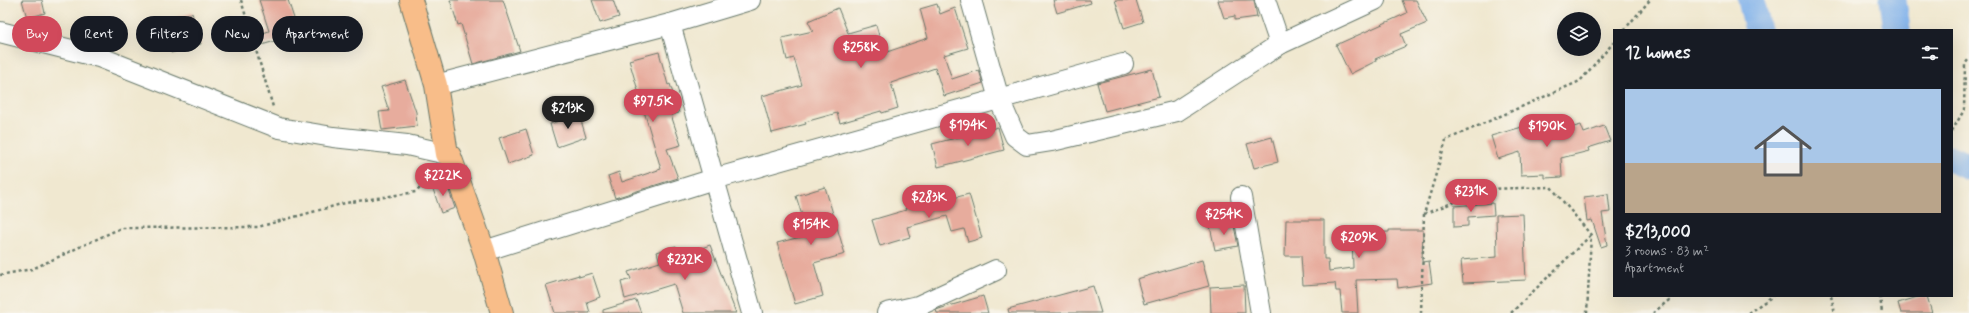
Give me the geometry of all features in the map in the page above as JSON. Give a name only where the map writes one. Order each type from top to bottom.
[{"type":"highway","points":[[410,0],[436,85],[448,155],[484,251],[502,313]]},
{"type":"street","points":[[436,85],[670,24],[750,0]]},
{"type":"street","points":[[971,0],[999,99],[1015,136],[1028,145],[1052,141],[1177,111],[1280,44],[1375,0]]},
{"type":"street","points":[[1265,0],[1280,44]]},
{"type":"street","points":[[670,24],[752,313]]},
{"type":"street","points":[[0,32],[99,57],[279,128],[334,137],[407,145],[448,155]]},
{"type":"street","points":[[484,251],[714,179],[1123,64]]},
{"type":"street","points":[[1242,197],[1261,313]]},
{"type":"street","points":[[887,313],[919,310],[996,270]]},
{"type":"path","points":[[241,0],[279,128]]},
{"type":"path","points":[[1625,29],[1650,0]]},
{"type":"path","points":[[1420,313],[1424,214],[1446,140],[1580,81],[1613,43]]},
{"type":"path","points":[[1953,130],[1964,110],[1965,64],[1969,59]]},
{"type":"path","points":[[0,275],[32,269],[121,228],[258,227],[345,203],[416,192],[448,155]]},
{"type":"path","points":[[1424,214],[1488,189],[1551,187],[1591,235],[1586,313]]},
{"type":"path","points":[[1511,313],[1591,235]]},
{"type":"path","points":[[1653,313],[1673,297]]},
{"type":"path","points":[[1748,313],[1771,297]]},
{"type":"path","points":[[1831,297],[1835,313]]},
{"type":"path","points":[[1880,297],[1882,313]]},
{"type":"building","points":[[22,0],[42,0],[45,13],[34,16],[26,16]]},
{"type":"building","points":[[259,0],[288,0],[293,16],[272,16],[272,42],[264,44],[264,33],[269,31]]},
{"type":"building","points":[[450,0],[503,0],[520,51],[473,64],[461,24],[458,25]]},
{"type":"building","points":[[592,0],[613,0],[619,17],[600,23]]},
{"type":"building","points":[[1053,0],[1090,0],[1091,3],[1057,13]]},
{"type":"building","points":[[1115,0],[1136,0],[1143,22],[1124,28]]},
{"type":"building","points":[[1218,0],[1254,0],[1257,17],[1235,20],[1235,16],[1224,18]]},
{"type":"building","points":[[1402,0],[1416,0],[1427,23],[1401,34],[1406,46],[1375,59],[1376,61],[1350,74],[1336,45],[1407,13]]},
{"type":"building","points":[[937,4],[940,14],[955,8],[968,48],[944,55],[952,79],[979,70],[983,83],[944,96],[935,68],[891,83],[898,108],[882,113],[881,111],[840,123],[837,113],[805,122],[806,124],[772,133],[762,96],[802,85],[794,58],[787,60],[782,38],[813,31],[808,21],[838,8],[848,33],[876,25],[884,53],[928,38],[920,9]]},
{"type":"building","points":[[192,13],[193,16],[181,16]]},
{"type":"building","points":[[659,52],[668,85],[670,84],[679,113],[671,115],[681,145],[667,149],[678,178],[615,198],[608,176],[619,172],[622,182],[661,169],[629,60]]},
{"type":"building","points":[[1152,69],[1159,97],[1105,111],[1097,83]]},
{"type":"building","points":[[405,80],[416,112],[417,126],[382,130],[379,112],[389,111],[381,87]]},
{"type":"building","points":[[579,114],[586,137],[557,147],[550,124]]},
{"type":"building","points":[[1529,125],[1533,138],[1581,125],[1584,133],[1604,126],[1610,141],[1588,148],[1589,151],[1561,158],[1562,177],[1545,178],[1545,174],[1521,175],[1520,152],[1498,159],[1491,136]]},
{"type":"building","points":[[998,127],[1004,150],[938,167],[932,144]]},
{"type":"building","points":[[526,129],[534,155],[508,164],[499,138]]},
{"type":"building","points":[[1272,137],[1278,162],[1254,168],[1247,144]]},
{"type":"building","points":[[446,182],[455,208],[441,213],[432,186]]},
{"type":"building","points":[[825,187],[845,254],[814,263],[823,296],[795,304],[777,243],[808,235],[796,196]]},
{"type":"building","points":[[969,194],[982,238],[968,242],[964,229],[952,232],[947,216],[907,227],[910,237],[880,246],[872,220],[936,199],[937,202]]},
{"type":"building","points":[[1608,194],[1610,212],[1602,213],[1607,245],[1601,247],[1592,220],[1587,221],[1584,197]]},
{"type":"building","points":[[1493,203],[1494,215],[1468,217],[1468,226],[1454,227],[1454,206]]},
{"type":"building","points":[[1523,214],[1526,280],[1463,283],[1461,260],[1497,257],[1496,215]]},
{"type":"building","points":[[1286,220],[1324,220],[1324,259],[1328,259],[1329,271],[1353,268],[1352,233],[1389,232],[1389,230],[1423,230],[1422,262],[1429,261],[1432,283],[1398,288],[1397,279],[1356,280],[1358,313],[1342,313],[1340,291],[1336,291],[1335,283],[1303,285],[1301,256],[1285,256]]},
{"type":"building","points":[[1233,221],[1238,246],[1215,250],[1210,226]]},
{"type":"building","points":[[710,245],[736,313],[683,313],[674,284],[625,299],[621,282],[631,279],[628,272],[660,262],[657,252],[676,246],[679,256]]},
{"type":"building","points":[[1202,260],[1209,286],[1144,304],[1137,279]]},
{"type":"building","points":[[592,273],[600,297],[587,302],[590,313],[555,313],[546,285],[579,275],[579,277]]},
{"type":"building","points":[[1244,285],[1245,313],[1211,313],[1210,287]]},
{"type":"building","points":[[1093,286],[1101,313],[1009,313],[1008,309]]},
{"type":"building","points":[[983,296],[988,313],[937,313],[936,310],[942,308]]},
{"type":"building","points":[[1918,297],[1927,297],[1932,313],[1901,313],[1898,303]]},
{"type":"building","points":[[636,300],[641,313],[603,313],[603,310]]},
{"type":"waterway","points":[[1751,0],[1758,29]]},
{"type":"waterway","points":[[1893,0],[1897,29]]},
{"type":"waterway","points":[[1953,159],[1969,167]]}]
